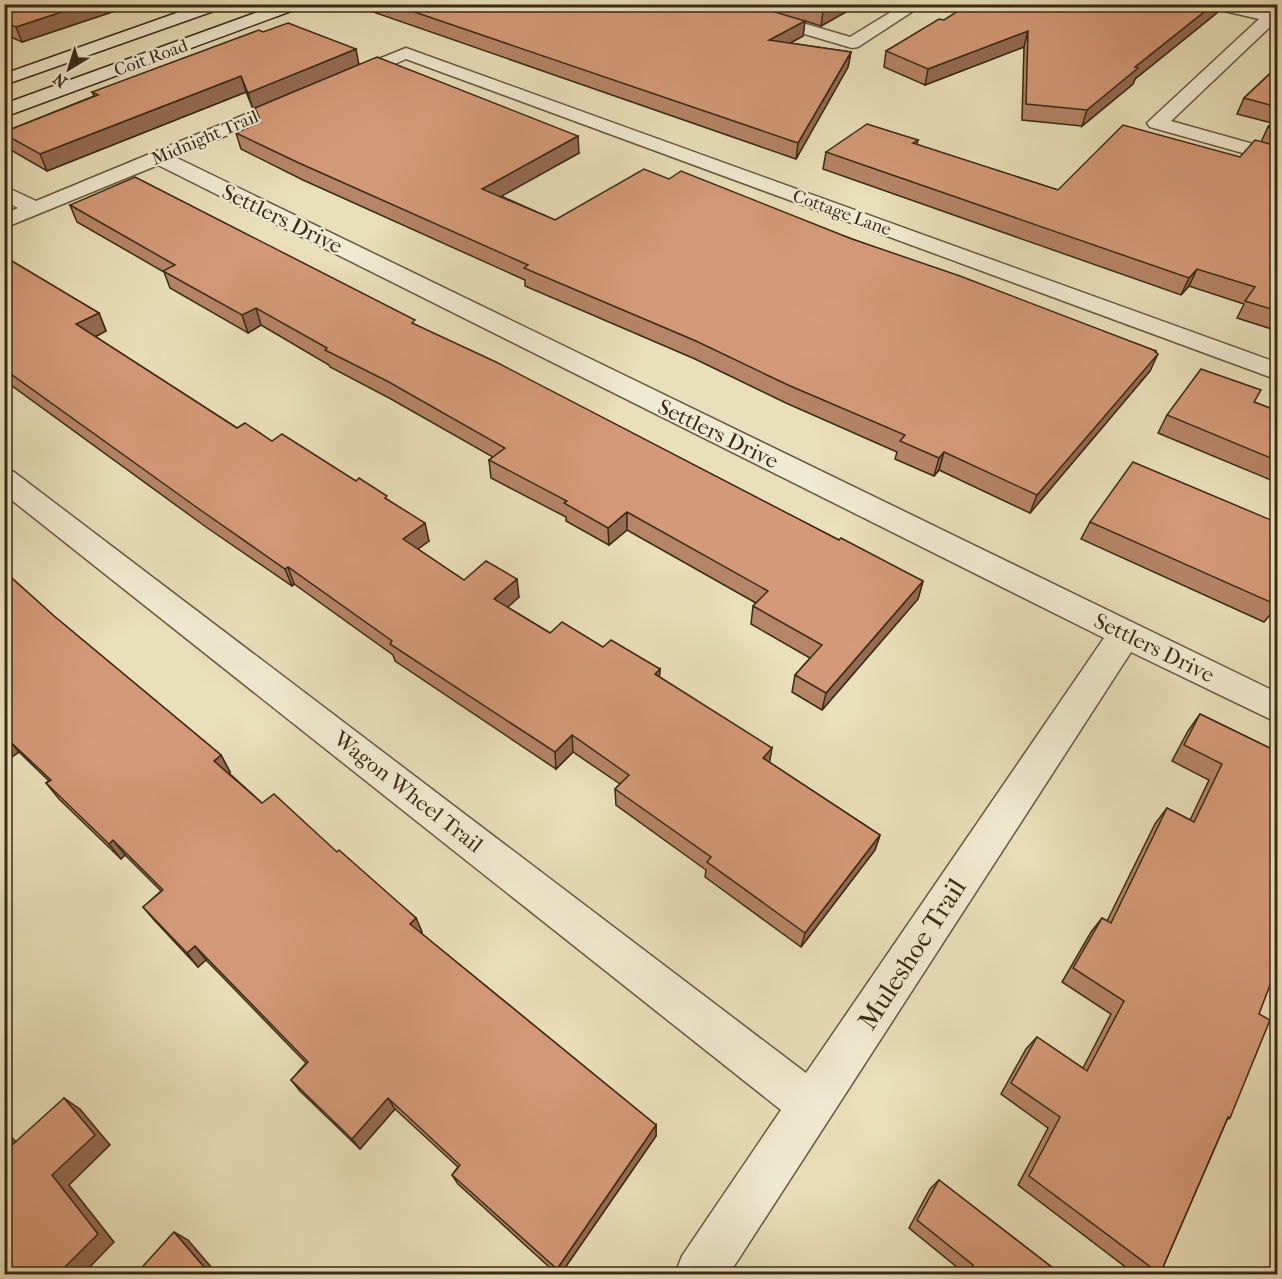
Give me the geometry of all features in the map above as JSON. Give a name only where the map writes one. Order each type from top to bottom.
[{"type":"street","name":"Coit Road","points":[[4,80],[219,4]]},
{"type":"street","name":"Coit Road","points":[[4,111],[296,4]]},
{"type":"street","points":[[719,4],[852,43],[916,4]]},
{"type":"street","points":[[1213,4],[1274,19]]},
{"type":"street","points":[[1274,19],[1157,123],[1278,157]]},
{"type":"street","name":"Midnight Trail","points":[[4,222],[406,53]]},
{"type":"street","name":"Cottage Lane","points":[[406,53],[1278,372]]},
{"type":"street","name":"Settlers Drive","points":[[159,157],[1278,709]]},
{"type":"street","points":[[4,192],[36,209]]},
{"type":"street","name":"Wagon Wheel Trail","points":[[4,479],[811,1106]]},
{"type":"street","name":"Muleshoe Trail","points":[[700,1275],[1125,634]]},
{"type":"building","points":[[4,4],[86,4],[16,27],[4,22]]},
{"type":"building","points":[[391,4],[748,4],[805,21],[769,40],[851,52],[798,143]]},
{"type":"building","points":[[799,4],[836,4],[823,11]]},
{"type":"building","points":[[969,4],[1214,4],[1135,67],[1138,68],[1087,110],[1026,104],[1028,31],[928,69],[886,51]]},
{"type":"building","points":[[288,23],[356,49],[248,93],[241,76],[40,154],[4,134],[4,132],[98,95],[92,92],[259,30],[263,32]]},
{"type":"building","points":[[377,57],[578,136],[482,189],[555,220],[644,169],[669,179],[681,171],[852,239],[960,276],[1156,351],[1158,354],[1037,495],[944,452],[939,458],[900,441],[905,435],[788,385],[696,341],[524,268],[528,265],[236,133],[261,122],[255,108]]},
{"type":"building","points":[[1278,66],[1278,107],[1244,98]]},
{"type":"building","points":[[1278,117],[1278,130],[1268,127]]},
{"type":"building","points":[[867,124],[918,140],[913,143],[1058,190],[1123,125],[1240,157],[1255,140],[1278,146],[1278,311],[1245,301],[1255,287],[1197,269],[1189,278],[826,152]]},
{"type":"building","points":[[135,177],[415,320],[412,323],[496,362],[839,540],[841,538],[923,581],[826,693],[795,675],[822,645],[753,606],[768,591],[627,512],[608,528],[564,503],[567,501],[489,460],[505,448],[387,381],[325,350],[327,348],[256,308],[242,315],[163,271],[175,265],[70,205]]},
{"type":"building","points":[[7,258],[99,313],[76,324],[237,428],[245,423],[272,441],[282,434],[356,481],[359,478],[387,496],[385,498],[425,523],[403,539],[464,580],[486,561],[517,579],[494,599],[550,633],[562,622],[603,647],[611,640],[660,669],[655,674],[772,748],[763,758],[880,835],[805,933],[707,862],[711,857],[615,789],[629,775],[572,735],[555,752],[390,644],[392,641],[288,567],[285,569],[199,509],[4,369],[4,259]]},
{"type":"building","points":[[1201,369],[1261,390],[1254,402],[1278,411],[1278,461],[1167,415]]},
{"type":"building","points":[[1133,462],[1278,523],[1277,605],[1090,522]]},
{"type":"building","points":[[4,571],[54,616],[221,755],[214,761],[262,803],[274,794],[337,852],[339,850],[416,918],[410,924],[656,1125],[557,1269],[452,1175],[460,1165],[388,1098],[352,1139],[291,1080],[308,1062],[195,946],[187,953],[143,907],[163,890],[113,840],[109,844],[46,783],[51,780],[4,736]]},
{"type":"building","points":[[1200,714],[1278,752],[1278,964],[1259,1014],[1270,1020],[1230,1118],[1228,1117],[1160,1274],[1029,1176],[1060,1117],[1011,1083],[1037,1037],[1087,1071],[1124,1001],[1073,968],[1102,918],[1111,923],[1167,808],[1194,822],[1222,764],[1184,745]]},
{"type":"building","points":[[64,1098],[95,1135],[52,1175],[98,1234],[57,1275],[4,1275],[4,1138],[11,1146]]},
{"type":"building","points":[[939,1180],[1062,1275],[968,1275],[973,1265],[917,1220]]},
{"type":"building","points":[[174,1232],[211,1275],[135,1275]]}]
